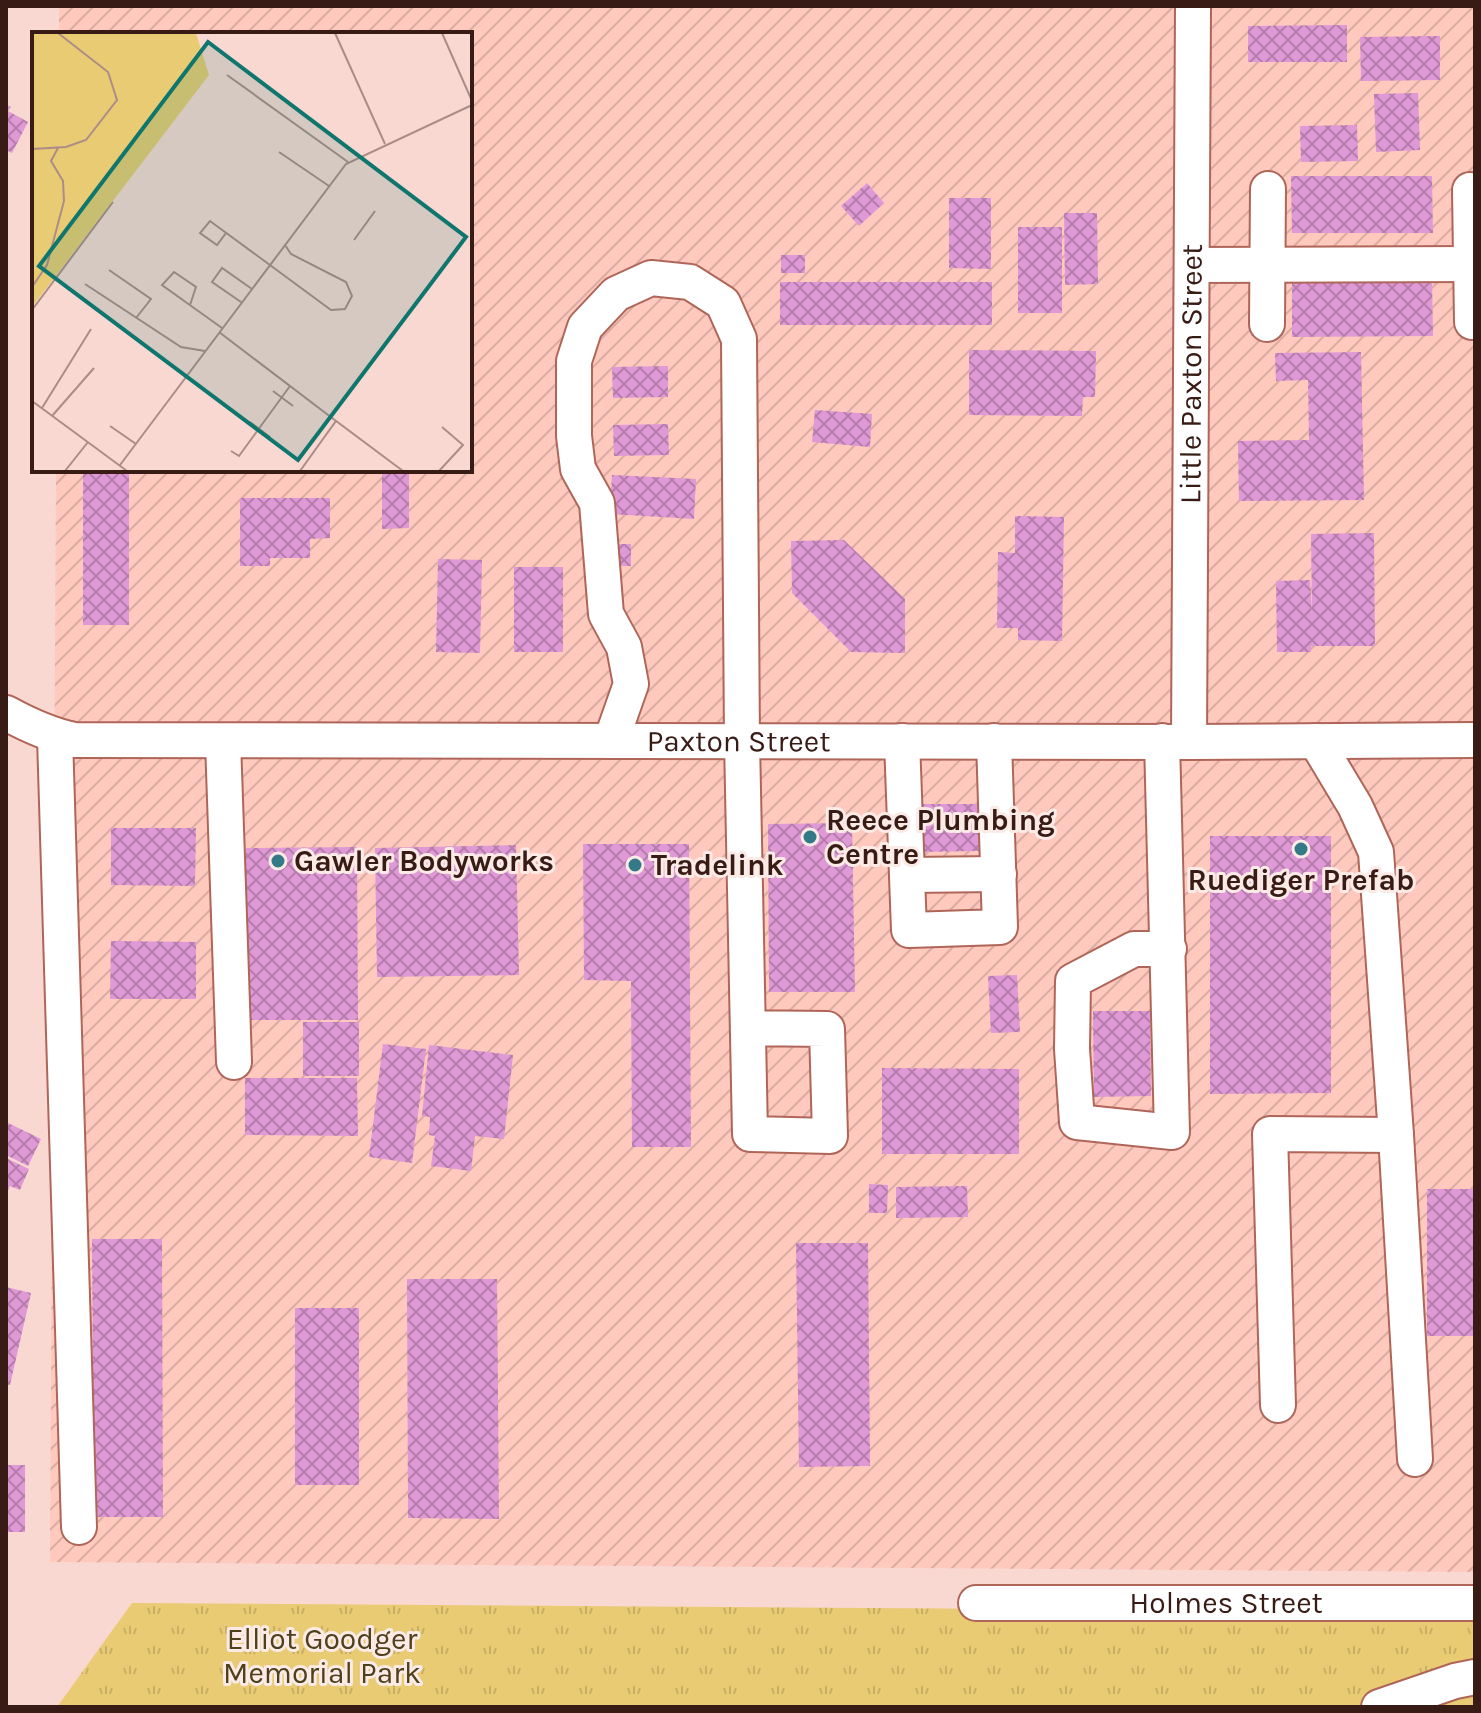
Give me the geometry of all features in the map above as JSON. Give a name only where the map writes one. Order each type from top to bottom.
[{"type":"street","name":"Little Paxton Street","points":[[1169,949],[1134,949],[1073,981],[1072,1049],[1077,1122],[1172,1132],[1169,949],[1192,265],[1193,6]]},
{"type":"street","points":[[1267,324],[1268,189]]},
{"type":"street","points":[[1470,190],[1472,322]]},
{"type":"street","points":[[1192,265],[1472,264]]},
{"type":"street","points":[[611,741],[631,684],[624,647],[606,614],[597,503],[578,469],[574,436],[574,361],[585,327],[616,294],[651,278],[690,282],[723,303],[739,339],[742,741],[749,1028]]},
{"type":"street","name":"Paxton Street","points":[[6,713],[55,737],[74,740],[1475,740]]},
{"type":"street","points":[[55,737],[79,1527]]},
{"type":"street","points":[[223,741],[234,1062]]},
{"type":"street","points":[[902,741],[909,930],[1000,927],[994,741]]},
{"type":"street","points":[[1316,741],[1355,806],[1376,852],[1415,1459]]},
{"type":"street","points":[[907,875],[999,874]]},
{"type":"street","points":[[1278,1405],[1270,1134],[1396,1135]]},
{"type":"street","name":"Holmes Street","points":[[976,1603],[1475,1603]]},
{"type":"street","points":[[1379,1707],[1475,1677]]},
{"type":"shaded area","points":[[59,6],[1475,6],[1475,1572],[50,1562],[56,472],[472,472],[472,32],[59,32]]},
{"type":"green space","name":"Elliot Goodger Memorial Park","points":[[132,1603],[1475,1612],[1475,1707],[57,1707]]},
{"type":"building","points":[[1347,25],[1347,62],[1248,62],[1248,26]]},
{"type":"building","points":[[1440,36],[1440,80],[1361,81],[1360,37]]},
{"type":"building","points":[[1418,93],[1420,150],[1376,152],[1374,94]]},
{"type":"building","points":[[6,105],[11,107],[8,111],[28,122],[12,153],[6,150]]},
{"type":"building","points":[[1357,125],[1358,161],[1301,162],[1300,126]]},
{"type":"building","points":[[1291,176],[1432,176],[1433,233],[1292,233]]},
{"type":"building","points":[[867,183],[884,203],[859,226],[841,206]]},
{"type":"building","points":[[949,198],[991,198],[991,269],[949,268]]},
{"type":"building","points":[[1064,213],[1097,213],[1098,284],[1065,285]]},
{"type":"building","points":[[1018,227],[1062,227],[1062,313],[1018,313]]},
{"type":"building","points":[[781,255],[805,255],[805,273],[781,273]]},
{"type":"building","points":[[1432,279],[1433,336],[1292,337],[1292,280]]},
{"type":"building","points":[[780,282],[992,282],[992,325],[780,325]]},
{"type":"building","points":[[969,350],[1096,351],[1095,397],[1083,397],[1082,416],[969,415]]},
{"type":"building","points":[[1361,352],[1364,500],[1239,501],[1238,441],[1309,440],[1308,380],[1276,381],[1275,353]]},
{"type":"building","points":[[668,366],[668,397],[613,398],[612,367]]},
{"type":"building","points":[[815,410],[872,414],[870,447],[812,442]]},
{"type":"building","points":[[668,424],[669,455],[614,456],[613,425]]},
{"type":"building","points":[[83,472],[129,472],[129,625],[83,625]]},
{"type":"building","points":[[382,472],[409,472],[409,528],[382,529]]},
{"type":"building","points":[[612,475],[696,479],[694,519],[610,514]]},
{"type":"building","points":[[240,498],[330,498],[330,538],[310,539],[310,558],[270,558],[270,566],[240,566]]},
{"type":"building","points":[[1015,516],[1064,517],[1062,641],[1018,640],[1018,628],[997,628],[998,552],[1015,553]]},
{"type":"building","points":[[1374,533],[1375,646],[1311,646],[1311,652],[1277,652],[1276,581],[1310,580],[1312,615],[1311,534]]},
{"type":"building","points":[[844,540],[905,599],[905,653],[851,652],[792,593],[791,541]]},
{"type":"building","points":[[609,544],[631,544],[631,566],[609,566]]},
{"type":"building","points":[[438,559],[482,560],[480,653],[436,652]]},
{"type":"building","points":[[514,567],[563,567],[563,652],[514,652]]},
{"type":"building","points":[[921,804],[978,804],[979,851],[922,852]]},
{"type":"building","points":[[852,823],[855,992],[769,992],[768,824]]},
{"type":"building","points":[[111,828],[196,828],[195,886],[111,885]]},
{"type":"building","points":[[1210,836],[1331,836],[1331,1093],[1210,1094]]},
{"type":"building","points":[[583,844],[689,844],[691,1147],[632,1147],[631,981],[584,980]]},
{"type":"building","points":[[516,845],[519,975],[377,977],[375,848]]},
{"type":"building","points":[[357,847],[358,1020],[246,1020],[246,848]]},
{"type":"building","points":[[111,941],[196,942],[196,999],[110,999]]},
{"type":"building","points":[[1017,975],[1020,1032],[991,1033],[988,976]]},
{"type":"building","points":[[1093,1011],[1150,1011],[1151,1096],[1094,1097]]},
{"type":"building","points":[[303,1022],[359,1022],[359,1076],[303,1076]]},
{"type":"building","points":[[383,1044],[426,1049],[412,1163],[369,1157]]},
{"type":"building","points":[[429,1045],[513,1055],[504,1139],[475,1136],[471,1171],[431,1166],[435,1136],[429,1135],[430,1117],[422,1116]]},
{"type":"building","points":[[882,1068],[1019,1069],[1019,1154],[882,1154]]},
{"type":"building","points":[[245,1078],[357,1078],[358,1136],[245,1135]]},
{"type":"building","points":[[6,1122],[41,1139],[28,1166],[6,1155]]},
{"type":"building","points":[[6,1158],[29,1169],[20,1190],[10,1186],[6,1195]]},
{"type":"building","points":[[869,1184],[888,1185],[887,1213],[869,1213]]},
{"type":"building","points":[[967,1186],[968,1217],[896,1218],[896,1187]]},
{"type":"building","points":[[1427,1189],[1475,1189],[1475,1336],[1427,1336]]},
{"type":"building","points":[[92,1239],[162,1239],[163,1517],[94,1517]]},
{"type":"building","points":[[796,1243],[868,1243],[870,1466],[799,1467]]},
{"type":"building","points":[[407,1279],[497,1279],[499,1519],[408,1518]]},
{"type":"building","points":[[6,1287],[31,1293],[10,1385],[6,1384]]},
{"type":"building","points":[[295,1308],[359,1308],[359,1485],[295,1485]]},
{"type":"building","points":[[6,1465],[25,1465],[25,1532],[6,1532]]},
{"type":"place","name":"Reece Plumbing Centre","points":[[810,837]]},
{"type":"place","name":"Ruediger Prefab","points":[[1301,849]]},
{"type":"place","name":"Gawler Bodyworks","points":[[278,861]]},
{"type":"place","name":"Tradelink","points":[[635,865]]}]
